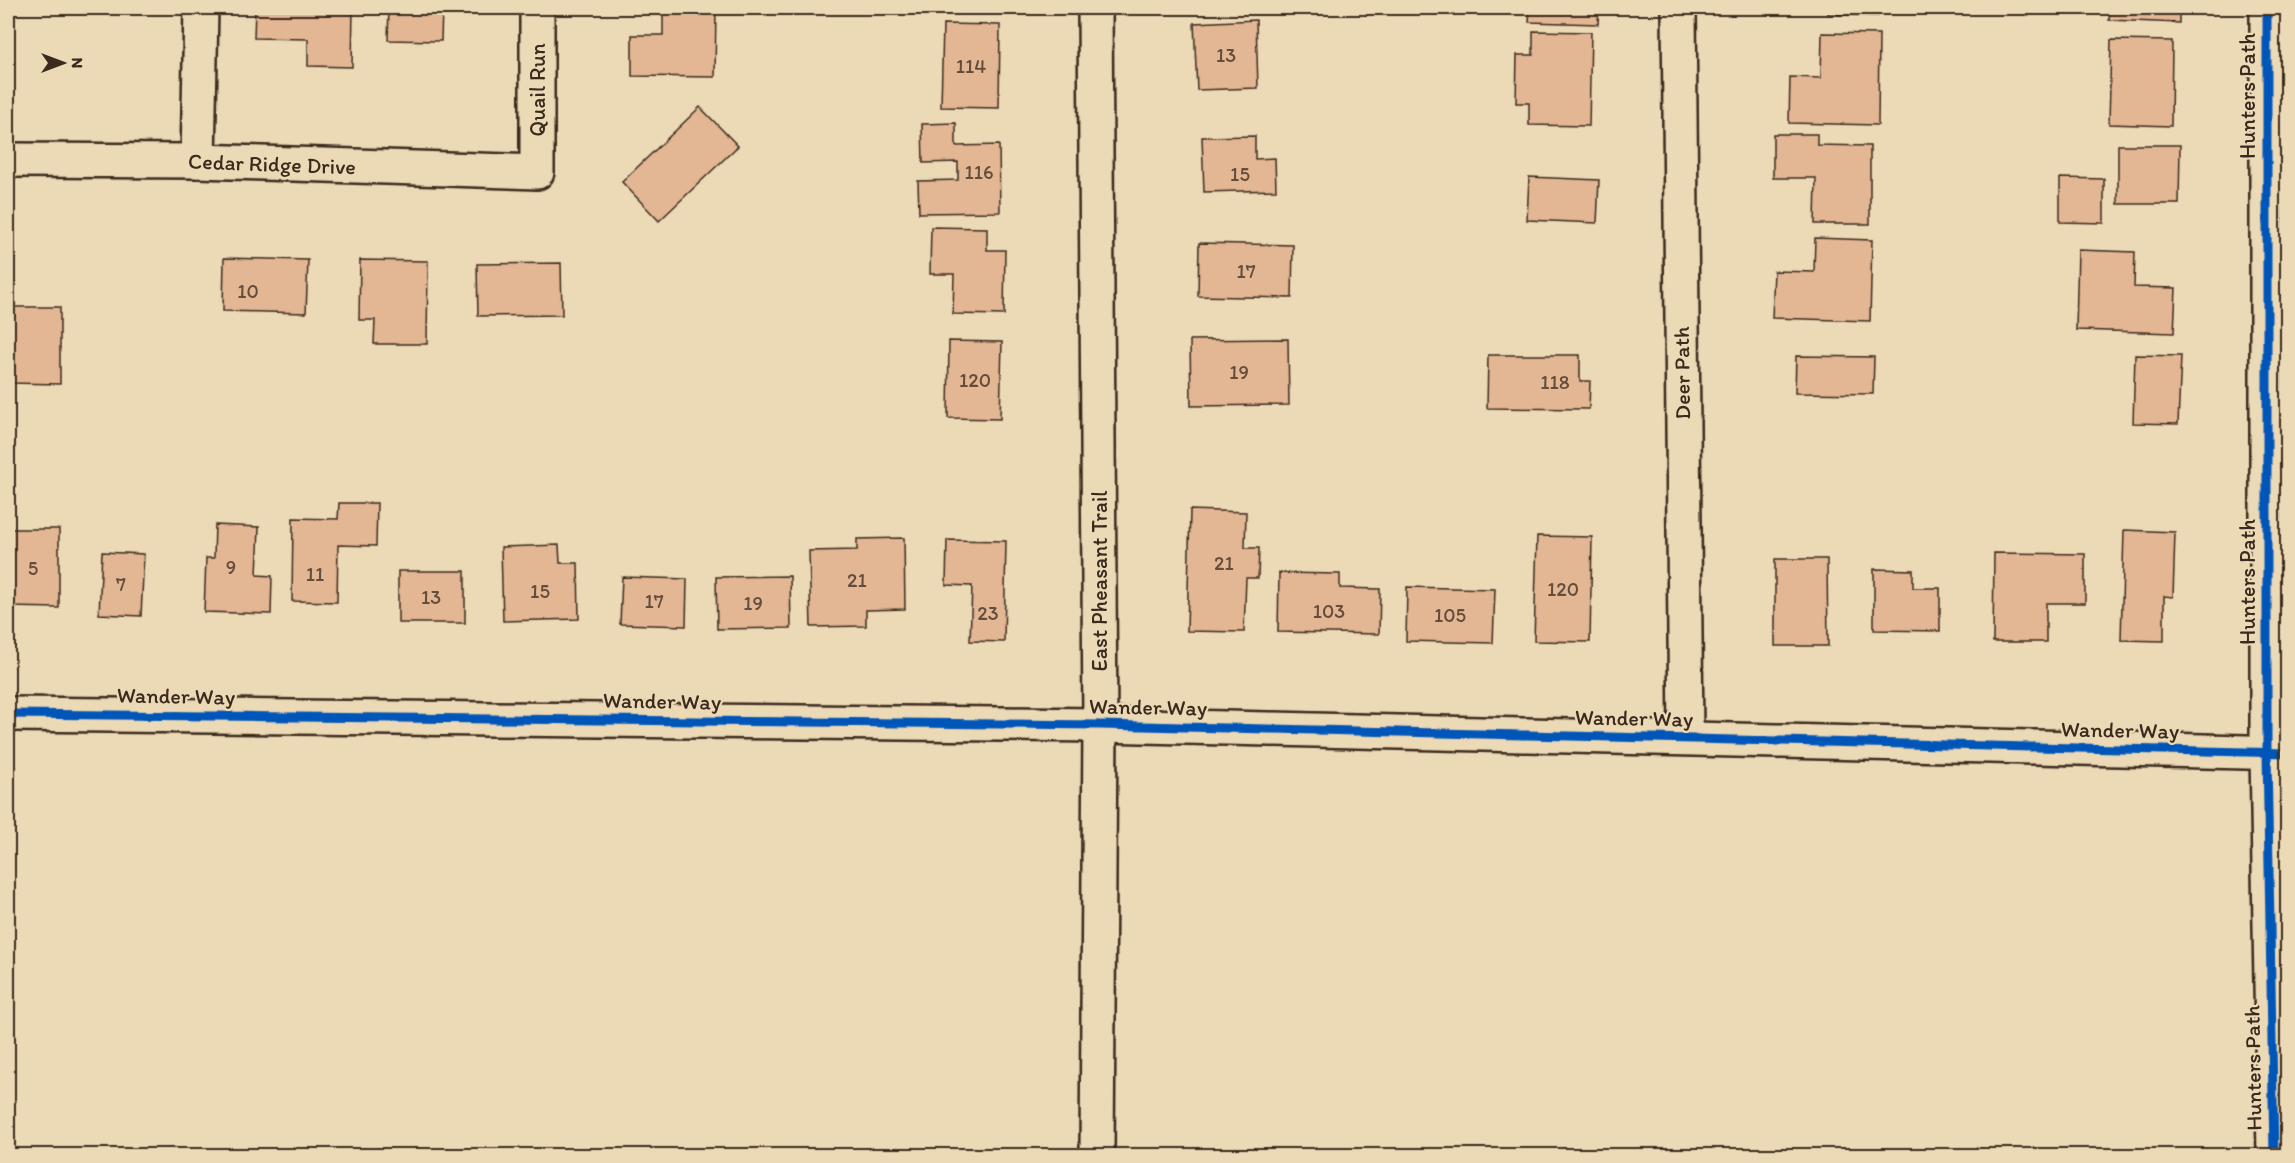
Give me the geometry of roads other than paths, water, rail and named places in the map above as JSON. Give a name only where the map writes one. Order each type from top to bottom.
[{"type":"street","points":[[198,161],[201,8]]},
{"type":"street","name":"Quail Run","points":[[537,8],[537,172]]},
{"type":"street","name":"East Pheasant Trail","points":[[1095,8],[1100,725],[1097,1155]]},
{"type":"street","name":"Deer Path","points":[[1679,8],[1686,738]]},
{"type":"street","name":"Hunters Path","points":[[2267,8],[2277,753],[2274,1155]]},
{"type":"street","name":"Cedar Ridge Drive","points":[[8,160],[198,161],[537,172]]},
{"type":"street","name":"Wander Way","points":[[8,714],[1100,725],[2277,753]]}]
